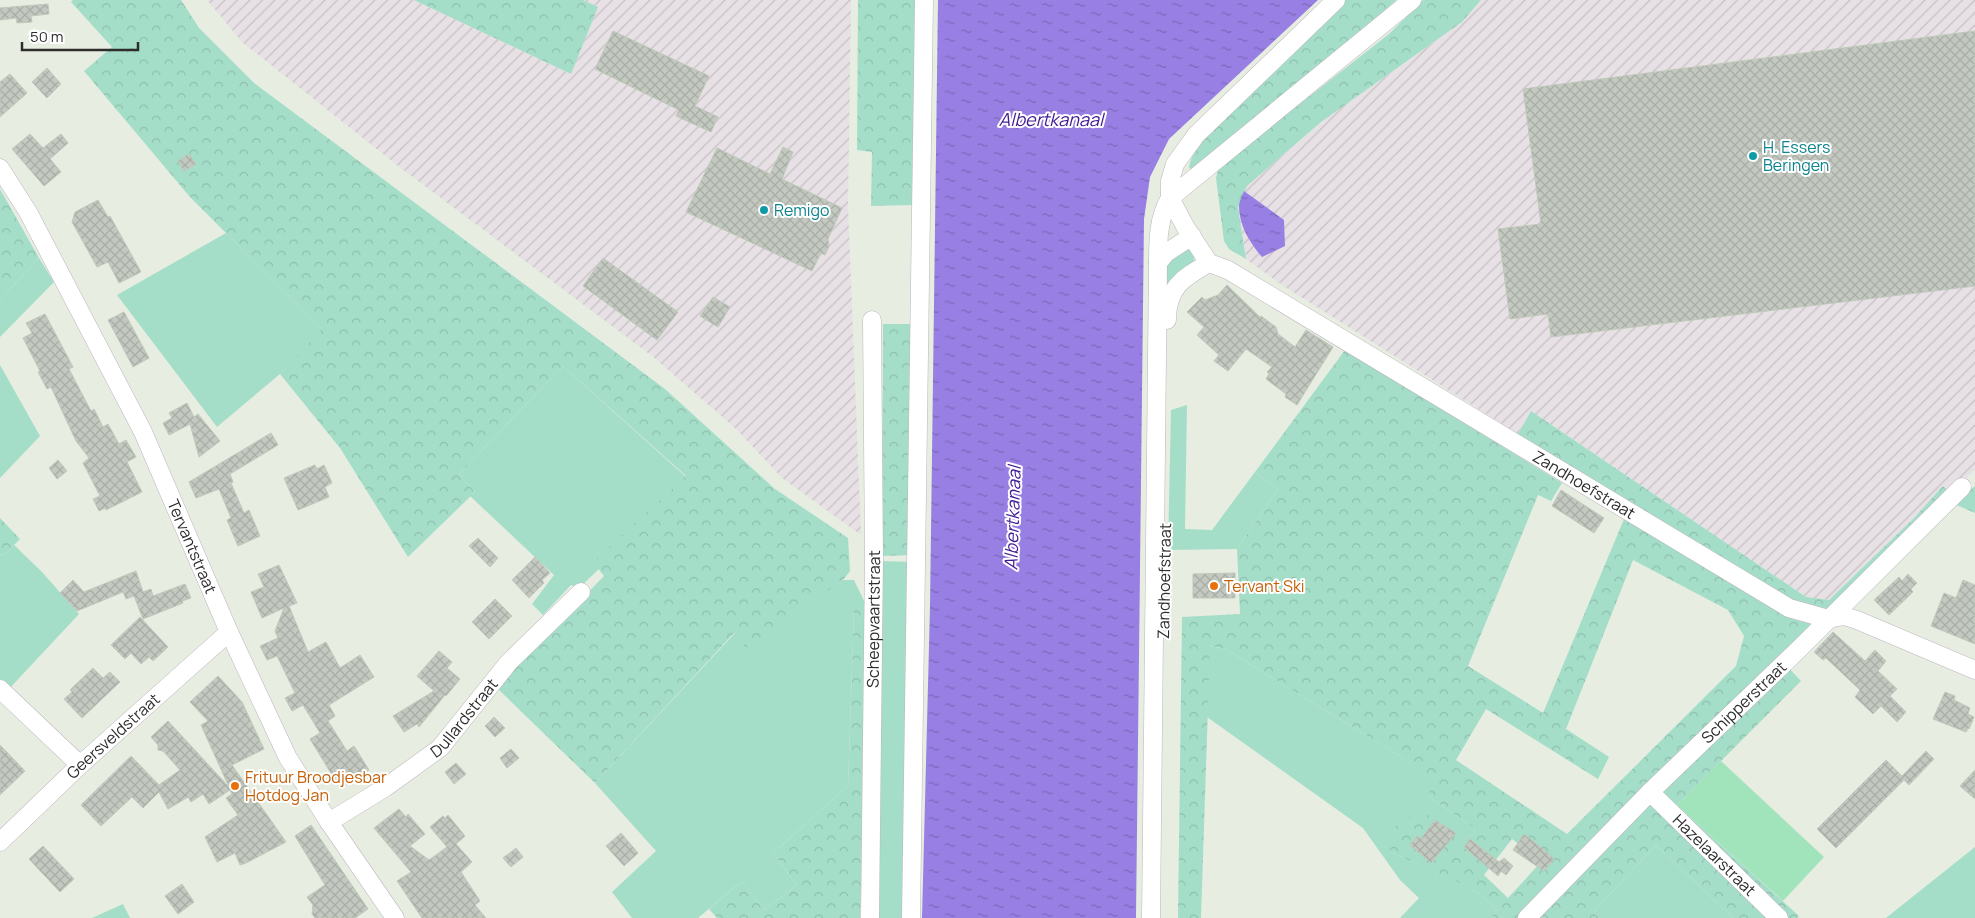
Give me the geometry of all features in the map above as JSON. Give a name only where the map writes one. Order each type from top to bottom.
[{"type":"street","points":[[911,918],[924,0]]},
{"type":"street","points":[[1209,263],[1170,198],[1170,180],[1175,164],[1196,135],[1336,0]]},
{"type":"street","points":[[1151,918],[1158,263],[1162,210],[1170,198],[1412,0]]},
{"type":"street","name":"Tervantstraat","points":[[0,168],[28,212],[143,432],[229,632],[288,758],[395,918]]},
{"type":"street","points":[[1158,263],[1166,253],[1192,236]]},
{"type":"street","name":"Zandhoefstraat","points":[[1160,918],[1167,312],[1169,299],[1180,281],[1209,263],[1228,270],[1789,608],[1828,620],[1844,616],[1857,620],[1975,670]]},
{"type":"street","name":"Scheepvaartstraat","points":[[870,918],[874,558],[872,320]]},
{"type":"street","name":"Schipperstraat","points":[[1526,918],[1650,792],[1962,487]]},
{"type":"street","name":"Dullardstraat","points":[[329,822],[386,787],[440,748],[509,662],[581,592]]},
{"type":"street","name":"Geersveldstraat","points":[[0,842],[80,765],[229,632]]},
{"type":"street","points":[[0,689],[80,765]]},
{"type":"street","name":"Hazelaarstraat","points":[[1650,792],[1779,918]]},
{"type":"shaded area","points":[[207,0],[414,0],[571,74],[597,7],[583,0],[851,0],[848,206],[861,535],[782,478],[735,428],[652,356],[398,166],[242,42]]},
{"type":"shaded area","points":[[1481,0],[1975,0],[1975,470],[1950,493],[1943,487],[1914,518],[1829,600],[1806,597],[1531,411],[1518,434],[1282,285],[1246,259],[1238,208],[1247,186],[1321,122],[1462,22]]},
{"type":"green space","points":[[73,0],[181,0],[199,28],[254,83],[665,389],[775,489],[848,538],[850,571],[843,580],[746,648],[734,633],[595,783],[497,688],[604,576],[593,562],[686,476],[563,366],[459,474],[475,492],[408,557],[340,448],[280,374],[322,329],[190,197],[84,71],[112,47],[71,2]]},
{"type":"green space","points":[[414,0],[583,0],[598,7],[571,74]]},
{"type":"green space","points":[[858,0],[917,0],[913,205],[871,206],[872,152],[857,150]]},
{"type":"green space","points":[[1343,0],[1396,0],[1192,171],[1189,167],[1191,159],[1204,139]]},
{"type":"green space","points":[[1423,0],[1481,0],[1462,22],[1321,122],[1247,186],[1238,208],[1246,259],[1229,249],[1224,241],[1216,178],[1218,170],[1389,34]]},
{"type":"green space","points":[[0,189],[39,258],[0,300]]},
{"type":"green space","points":[[226,233],[323,330],[280,374],[217,427],[117,295]]},
{"type":"green space","points":[[1186,244],[1194,256],[1194,261],[1173,278],[1165,290],[1161,270]]},
{"type":"green space","points":[[39,258],[54,282],[0,337],[0,300]]},
{"type":"green space","points":[[883,324],[915,324],[913,555],[882,556]]},
{"type":"green space","points":[[1345,350],[1562,483],[1551,501],[1538,495],[1468,666],[1543,713],[1632,503],[1518,434],[1531,411],[1806,597],[1829,600],[1914,518],[1943,486],[1950,493],[1782,661],[1801,681],[1677,805],[1799,916],[1797,918],[1733,918],[1656,845],[1594,911],[1599,918],[1490,918],[1497,910],[1476,892],[1391,852],[1386,837],[1403,821],[1423,811],[1465,845],[1475,829],[1427,795],[1436,783],[1400,756],[1225,649],[1210,646],[1201,918],[1178,918],[1182,617],[1240,614],[1237,549],[1278,489],[1255,472]],"holes":[[[1633,560],[1728,610],[1744,636],[1736,666],[1567,834],[1456,760],[1486,709],[1598,779],[1609,757],[1566,729]],[[1512,839],[1542,861],[1508,898],[1484,875]]]},
{"type":"green space","points":[[0,365],[40,436],[0,478]]},
{"type":"green space","points":[[563,366],[686,477],[594,562],[600,568],[579,588],[571,585],[543,615],[532,604],[554,575],[470,496],[475,492],[459,474]]},
{"type":"green space","points":[[1187,405],[1185,529],[1212,530],[1255,472],[1278,489],[1237,549],[1168,550],[1171,410]]},
{"type":"green space","points":[[1975,486],[1975,513],[1954,504]]},
{"type":"green space","points":[[0,518],[20,539],[3,556],[0,554]]},
{"type":"green space","points":[[14,545],[42,572],[79,614],[9,689],[0,680],[0,554],[3,556]]},
{"type":"green space","points":[[881,561],[913,562],[908,918],[876,918]]},
{"type":"green space","points":[[843,580],[854,580],[865,603],[854,610],[848,786],[773,853],[797,885],[764,910],[742,881],[698,918],[632,918],[612,892],[656,851],[595,783],[735,633],[746,647]]},
{"type":"green space","points":[[860,600],[865,603],[868,686],[860,918],[717,918],[709,909],[742,881],[764,910],[797,885],[773,853],[848,786],[854,610]]},
{"type":"green space","points":[[1209,646],[1225,649],[1400,756],[1437,783],[1427,795],[1475,829],[1465,846],[1391,852],[1476,892],[1497,910],[1490,918],[1400,918],[1419,898],[1400,880],[1363,828],[1207,717]]},
{"type":"green space","points":[[1721,761],[1824,857],[1783,901],[1677,805]]},
{"type":"green space","points":[[1656,845],[1733,918],[1599,918],[1594,911]]},
{"type":"green space","points":[[1975,847],[1975,918],[1886,918]]},
{"type":"green space","points":[[123,904],[130,918],[92,918]]},
{"type":"water","name":"Albertkanaal","points":[[938,0],[1318,0],[1169,139],[1150,177],[1144,219],[1136,918],[922,918],[930,607]]},
{"type":"water","points":[[1244,191],[1284,220],[1285,246],[1262,257],[1249,240],[1239,213],[1239,204]]},
{"type":"building","points":[[48,4],[49,14],[31,16],[32,22],[17,23],[16,18],[0,20],[0,8]]},
{"type":"building","points":[[613,31],[709,76],[695,106],[718,117],[711,132],[676,116],[679,110],[595,69]]},
{"type":"building","name":"H. Essers Beringen","points":[[1975,31],[1975,286],[1551,337],[1548,314],[1510,319],[1498,229],[1541,224],[1523,89]]},
{"type":"building","points":[[47,68],[61,84],[47,98],[32,82]]},
{"type":"building","points":[[10,74],[27,93],[0,117],[0,82]]},
{"type":"building","points":[[30,134],[43,148],[61,134],[68,143],[50,159],[61,172],[44,186],[12,149]]},
{"type":"building","name":"Remigo","points":[[783,147],[793,152],[782,179],[842,208],[828,239],[829,246],[825,255],[821,253],[812,271],[686,212],[717,148],[770,174]]},
{"type":"building","points":[[189,154],[196,164],[184,171],[178,161]]},
{"type":"building","points":[[98,200],[108,217],[110,216],[141,272],[119,283],[108,262],[97,267],[72,222],[75,212]]},
{"type":"building","points":[[603,258],[678,312],[657,340],[583,286]]},
{"type":"building","points":[[1227,285],[1260,317],[1276,327],[1278,334],[1295,347],[1306,330],[1333,347],[1297,405],[1285,397],[1286,394],[1266,379],[1269,374],[1267,372],[1272,367],[1246,349],[1228,371],[1214,361],[1219,355],[1197,335],[1204,327],[1187,312],[1202,297],[1205,300],[1218,295]]},
{"type":"building","points":[[713,297],[730,307],[718,327],[700,316]]},
{"type":"building","points":[[124,312],[149,358],[133,367],[108,320]]},
{"type":"building","points":[[45,314],[73,367],[69,369],[91,411],[94,409],[103,427],[108,424],[119,444],[126,440],[136,457],[127,462],[142,492],[106,510],[105,508],[99,511],[93,499],[100,496],[83,463],[89,458],[76,441],[51,387],[47,389],[23,338],[32,333],[26,323]]},
{"type":"building","points":[[187,403],[194,417],[198,414],[220,441],[199,457],[190,424],[169,435],[163,423],[172,418],[169,413]]},
{"type":"building","points":[[271,433],[278,445],[230,474],[233,482],[231,483],[244,513],[249,510],[260,536],[238,546],[227,520],[231,518],[219,489],[196,498],[189,482]]},
{"type":"building","points":[[58,460],[67,471],[57,479],[49,468]]},
{"type":"building","points":[[315,465],[317,469],[324,465],[332,483],[325,487],[329,497],[298,510],[284,478]]},
{"type":"building","points":[[1561,490],[1604,518],[1594,533],[1552,506]]},
{"type":"building","points":[[478,538],[498,558],[490,567],[469,546]]},
{"type":"building","points":[[535,557],[550,573],[542,580],[544,583],[529,598],[512,580]]},
{"type":"building","points":[[279,565],[297,603],[289,606],[308,652],[326,642],[340,668],[360,655],[374,677],[329,705],[335,716],[328,721],[347,751],[354,746],[369,770],[340,788],[310,739],[320,733],[303,705],[292,711],[285,698],[295,693],[277,656],[267,660],[260,646],[278,638],[275,631],[284,608],[262,618],[251,592],[264,587],[258,574]]},
{"type":"building","points":[[136,571],[143,592],[151,589],[153,596],[185,584],[191,598],[143,619],[134,596],[126,599],[123,592],[77,611],[60,593],[73,580],[84,592]]},
{"type":"building","name":"Tervant Ski","points":[[1235,573],[1235,598],[1193,598],[1193,574]]},
{"type":"building","points":[[1908,574],[1917,583],[1911,589],[1913,592],[1889,615],[1874,600],[1899,577],[1902,581]]},
{"type":"building","points":[[1963,580],[1975,585],[1975,644],[1931,626],[1944,593],[1956,598]]},
{"type":"building","points":[[495,599],[512,616],[489,639],[472,622]]},
{"type":"building","points":[[140,617],[168,647],[153,661],[149,657],[141,664],[131,653],[125,659],[111,645]]},
{"type":"building","points":[[1833,632],[1865,661],[1875,650],[1886,661],[1878,671],[1897,689],[1890,696],[1906,712],[1897,722],[1881,706],[1873,714],[1855,697],[1860,690],[1826,658],[1823,660],[1814,652]]},
{"type":"building","points":[[439,651],[452,662],[447,668],[460,679],[419,727],[417,724],[404,732],[393,716],[434,691],[417,676]]},
{"type":"building","points":[[93,668],[103,678],[110,672],[120,682],[82,718],[64,699],[72,692],[70,690]]},
{"type":"building","points":[[218,676],[242,702],[264,749],[232,765],[286,842],[240,865],[235,853],[217,862],[205,837],[238,815],[226,798],[232,794],[230,790],[209,804],[203,794],[191,802],[188,797],[168,809],[159,792],[143,808],[132,797],[101,826],[81,805],[131,756],[159,785],[180,770],[163,751],[158,750],[158,745],[151,737],[168,721],[229,787],[201,725],[208,721],[190,702]]},
{"type":"building","points":[[1945,692],[1955,696],[1954,700],[1970,708],[1968,714],[1974,717],[1966,732],[1933,719]]},
{"type":"building","points":[[494,717],[505,728],[495,737],[485,726]]},
{"type":"building","points":[[0,745],[25,771],[0,795]]},
{"type":"building","points":[[511,749],[519,758],[507,768],[500,758]]},
{"type":"building","points":[[1926,751],[1934,759],[1909,785],[1904,780],[1836,848],[1817,829],[1886,760],[1902,776]]},
{"type":"building","points":[[456,763],[466,774],[454,784],[445,772]]},
{"type":"building","points":[[1975,770],[1975,799],[1960,786]]},
{"type":"building","points":[[399,809],[406,817],[408,814],[425,834],[410,846],[429,860],[447,847],[430,827],[443,816],[445,818],[448,815],[465,836],[456,844],[472,862],[461,872],[480,901],[475,905],[486,918],[422,918],[397,881],[411,872],[374,828]]},
{"type":"building","points":[[1435,820],[1456,833],[1431,863],[1410,845],[1417,836],[1421,839]]},
{"type":"building","points":[[311,825],[368,909],[355,918],[315,918],[312,914],[313,905],[307,897],[325,885],[295,836]]},
{"type":"building","points":[[621,833],[638,853],[624,866],[606,846]]},
{"type":"building","points":[[1524,834],[1554,859],[1544,871],[1513,850]]},
{"type":"building","points":[[1470,839],[1499,862],[1504,858],[1513,866],[1506,875],[1501,871],[1498,876],[1464,847]]},
{"type":"building","points":[[43,846],[74,879],[60,892],[29,859]]},
{"type":"building","points":[[516,848],[523,857],[511,867],[503,858]]},
{"type":"building","points":[[182,884],[194,902],[178,914],[165,896]]},
{"type":"place","name":"H. Essers Beringen","points":[[1753,156]]},
{"type":"place","name":"Remigo","points":[[764,210]]},
{"type":"place","name":"Tervant Ski","points":[[1214,586]]},
{"type":"place","name":"Frituur Broodjesbar Hotdog Jan","points":[[235,786]]}]
